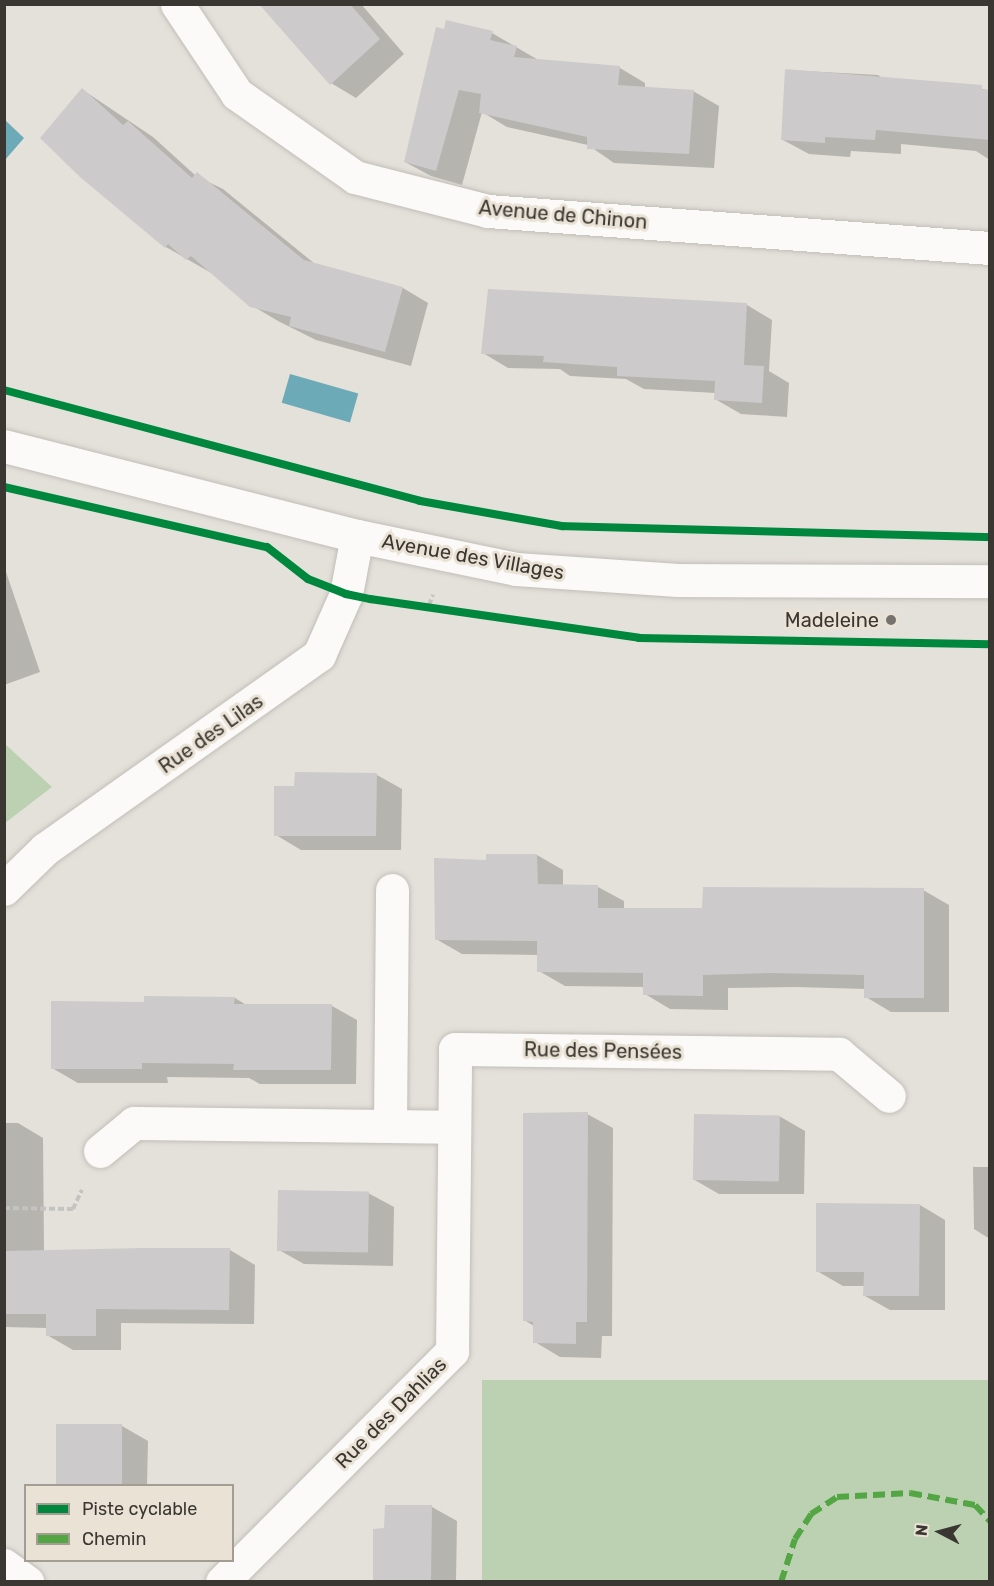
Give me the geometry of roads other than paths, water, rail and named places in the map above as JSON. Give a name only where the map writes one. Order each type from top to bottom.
[{"type":"street","name":"Avenue de Chinon","points":[[177,4],[237,94],[355,177],[488,211],[990,248]]},
{"type":"street","name":"Avenue des Villages","points":[[4,446],[357,536],[516,568],[597,576],[990,581]]},
{"type":"street","name":"Rue des Lilas","points":[[4,889],[45,849],[320,655],[346,594],[357,536]]},
{"type":"street","points":[[384,1126],[392,890]]},
{"type":"street","name":"Rue des Pensées","points":[[453,1127],[455,1049],[839,1054],[890,1096]]},
{"type":"street","points":[[100,1151],[134,1123],[453,1127]]},
{"type":"street","name":"Rue des Dahlias","points":[[222,1581],[452,1351],[453,1127]]},
{"type":"street","points":[[4,1565],[27,1581]]},
{"type":"water","points":[[5,120],[24,138],[5,160]]},
{"type":"water","points":[[290,374],[358,394],[350,422],[282,403]]},
{"type":"place","name":"Madeleine","points":[[891,620]]}]
